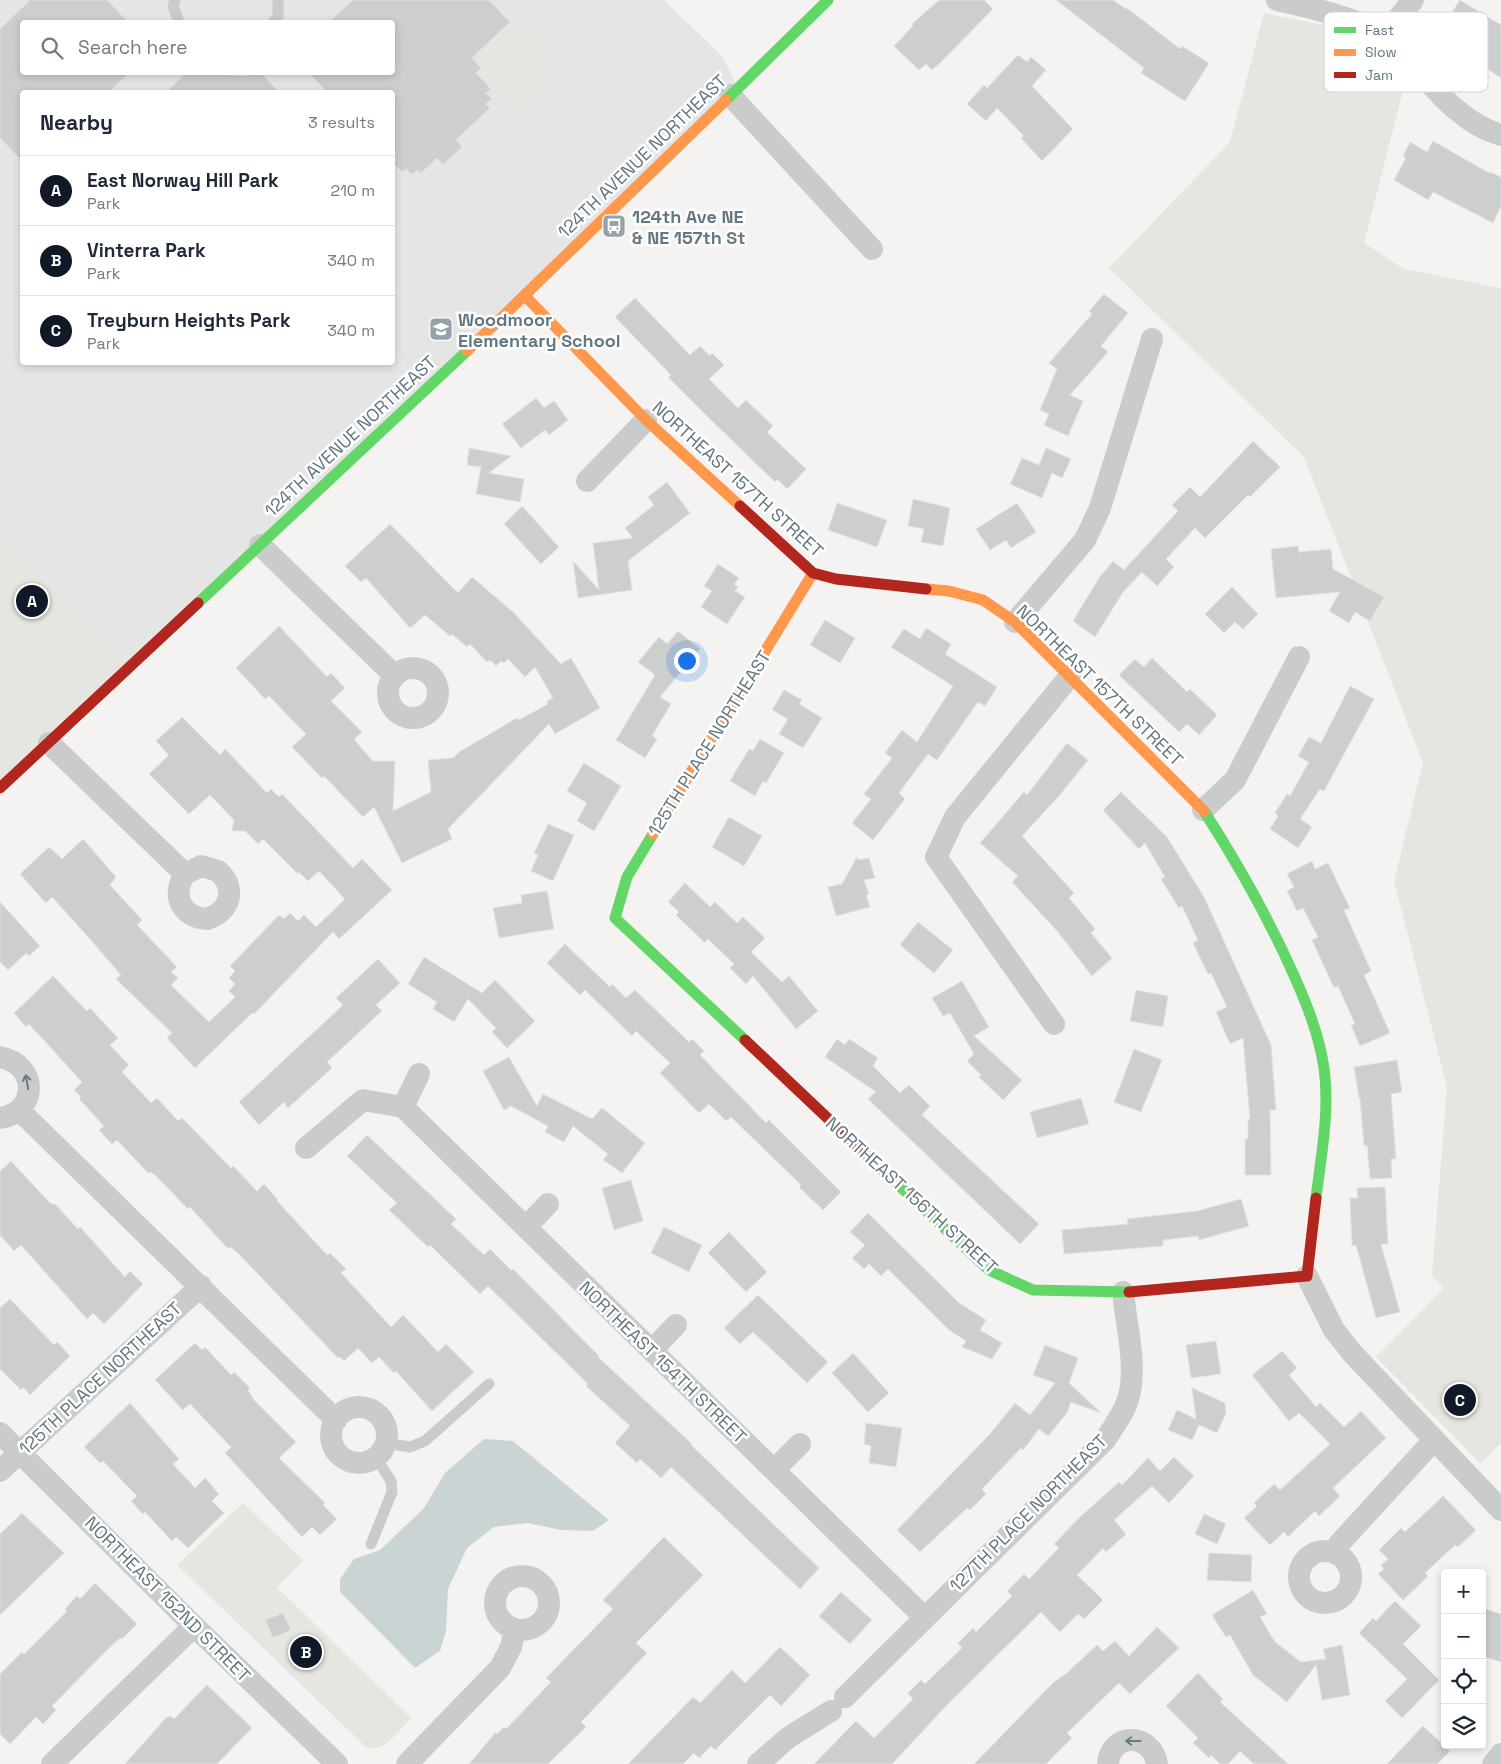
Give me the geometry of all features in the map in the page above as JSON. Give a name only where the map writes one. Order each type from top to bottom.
[{"type":"street","name":"124TH AVENUE NORTHEAST","points":[[0,788],[525,296],[828,0]]},
{"type":"street","points":[[1277,0],[1324,13]]},
{"type":"street","points":[[1403,12],[1413,0]]},
{"type":"street","points":[[1437,92],[1452,108],[1501,136]]},
{"type":"street","points":[[730,95],[872,249]]},
{"type":"street","name":"NORTHEAST 157TH STREET","points":[[525,296],[646,420],[813,573],[836,579],[949,591],[982,600],[1015,622],[1202,810],[1244,873],[1279,942],[1311,1015],[1324,1069],[1325,1124],[1307,1276]]},
{"type":"street","points":[[1015,622],[1085,540],[1097,516],[1152,339]]},
{"type":"street","points":[[587,481],[646,420]]},
{"type":"street","points":[[260,545],[395,676]]},
{"type":"street","name":"125TH PLACE NORTHEAST","points":[[615,918],[626,877],[813,573]]},
{"type":"street","points":[[1202,810],[1235,780],[1299,657]]},
{"type":"street","points":[[1054,1024],[936,857],[954,817],[1070,676]]},
{"type":"street","points":[[49,742],[185,874]]},
{"type":"street","name":"NORTHEAST 156TH STREET","points":[[615,918],[989,1270],[1033,1290],[1123,1292],[1307,1276]]},
{"type":"street","points":[[0,1057],[11,1060],[26,1073],[29,1093],[26,1102],[10,1114],[201,1286],[336,1420]]},
{"type":"street","points":[[306,1148],[363,1100],[403,1106],[419,1074]]},
{"type":"street","name":"NORTHEAST 154TH STREET","points":[[403,1106],[924,1617]]},
{"type":"street","points":[[526,1227],[548,1204]]},
{"type":"street","points":[[1307,1276],[1334,1330],[1370,1374],[1501,1510]]},
{"type":"street","name":"125TH PLACE NORTHEAST","points":[[0,1471],[201,1286]]},
{"type":"street","name":"127TH PLACE NORTHEAST","points":[[758,1764],[789,1736],[838,1704],[1105,1440],[1120,1417],[1129,1397],[1132,1374],[1123,1292]]},
{"type":"street","points":[[652,1350],[676,1325]]},
{"type":"street","points":[[355,1408],[373,1411],[380,1416],[385,1424],[387,1434],[381,1450],[358,1464],[341,1457],[331,1442],[331,1432],[336,1420],[346,1410],[355,1408]]},
{"type":"street","name":"NORTHEAST 152ND STREET","points":[[0,1433],[194,1626],[337,1764]]},
{"type":"street","points":[[1336,1554],[1339,1544],[1434,1440]]},
{"type":"street","points":[[774,1470],[800,1444]]},
{"type":"street","points":[[52,1764],[194,1626]]},
{"type":"street","points":[[406,1764],[500,1668],[511,1647],[515,1629]]},
{"type":"street","points":[[1108,1764],[1110,1753],[1116,1746],[1126,1740],[1134,1740],[1150,1746],[1156,1756],[1157,1764]]},
{"type":"street","points":[[1492,1764],[1501,1754]]},
{"type":"lane","points":[[175,0],[174,6],[178,20]]},
{"type":"lane","points":[[276,20],[278,17],[278,0]]},
{"type":"lane","points":[[371,1544],[392,1492],[391,1481],[381,1450],[410,1446],[425,1441],[489,1384]]},
{"type":"shaded area","name":"Woodmoor Elementary School","points":[[0,0],[664,0],[722,56],[738,87],[128,668],[0,533]]},
{"type":"shaded area","points":[[1264,13],[1324,25],[1324,92],[1403,92],[1364,243],[1404,269],[1501,288],[1501,1443],[1481,1464],[1376,1357],[1444,1288],[1432,1276],[1447,1087],[1394,881],[1423,763],[1304,457],[1109,268],[1230,142]]},
{"type":"shaded area","points":[[517,21],[532,30],[546,44],[553,61],[548,79],[517,108],[482,71],[487,49]]},
{"type":"shaded area","points":[[0,533],[128,668],[0,789]]},
{"type":"shaded area","points":[[484,1439],[513,1441],[609,1520],[593,1531],[561,1530],[528,1523],[494,1527],[467,1548],[448,1589],[446,1631],[440,1651],[415,1668],[340,1592],[340,1579],[354,1559],[380,1550],[424,1508],[445,1473]]},
{"type":"shaded area","points":[[243,1503],[304,1561],[277,1587],[411,1718],[384,1745],[378,1748],[365,1746],[177,1565]]},
{"type":"building","points":[[30,0],[107,0],[126,20],[20,20],[20,75],[127,75],[111,90],[20,90],[20,159],[0,138],[0,29]]},
{"type":"building","points":[[353,0],[489,0],[510,22],[472,58],[481,68],[476,73],[491,89],[486,93],[492,99],[486,104],[490,108],[456,140],[462,147],[443,165],[437,158],[421,173],[417,170],[412,175],[406,169],[402,172],[395,165],[395,90],[325,90],[311,75],[395,75],[395,20],[331,20]]},
{"type":"building","points":[[939,0],[984,0],[993,9],[932,70],[926,64],[919,70],[894,46],[913,26],[912,24]]},
{"type":"building","points":[[1056,0],[1113,0],[1127,8],[1180,49],[1182,46],[1209,63],[1185,101],[1141,73],[1144,68]]},
{"type":"building","points":[[1460,0],[1480,12],[1452,12]]},
{"type":"building","points":[[1488,17],[1501,25],[1501,78],[1488,69]]},
{"type":"building","points":[[1018,55],[1027,62],[1031,57],[1046,70],[1032,86],[1073,129],[1042,161],[1021,138],[1024,136],[997,108],[986,121],[967,104],[984,85],[987,88]]},
{"type":"building","points":[[184,75],[263,75],[277,90],[168,90]]},
{"type":"building","points":[[1433,141],[1489,173],[1501,177],[1501,206],[1493,223],[1433,192],[1428,200],[1394,180],[1406,158],[1403,156],[1410,142],[1427,152]]},
{"type":"building","points":[[1104,294],[1128,313],[1101,346],[1108,352],[1070,395],[1083,401],[1068,436],[1044,425],[1049,414],[1040,410],[1057,369],[1049,363],[1092,314],[1089,311]]},
{"type":"building","points":[[635,298],[690,355],[700,346],[710,356],[712,353],[724,365],[709,379],[738,408],[746,400],[773,426],[767,432],[806,469],[787,489],[777,479],[775,482],[668,377],[671,375],[615,317]]},
{"type":"building","points":[[536,398],[544,408],[554,401],[568,420],[549,435],[545,430],[521,448],[502,424]]},
{"type":"building","points":[[1253,441],[1280,467],[1250,497],[1248,495],[1205,538],[1195,528],[1166,559],[1174,567],[1157,586],[1142,572],[1123,592],[1095,637],[1073,621],[1099,578],[1113,561],[1124,570],[1178,511],[1172,505],[1190,487],[1200,497]]},
{"type":"building","points":[[469,448],[511,456],[489,473],[524,479],[520,502],[476,494],[481,467],[467,465]]},
{"type":"building","points":[[1046,448],[1071,459],[1062,478],[1052,473],[1042,498],[1010,484],[1022,458],[1039,465]]},
{"type":"building","points":[[667,482],[690,513],[628,561],[632,590],[578,598],[573,561],[599,590],[593,543],[633,538],[625,528],[654,505],[648,497]]},
{"type":"building","points":[[913,499],[950,508],[943,546],[921,542],[924,529],[908,526]]},
{"type":"building","points":[[837,503],[887,520],[877,547],[828,530]]},
{"type":"building","points":[[1017,503],[1036,532],[1011,548],[1006,540],[990,550],[976,529]]},
{"type":"building","points":[[522,506],[559,547],[541,564],[504,524]]},
{"type":"building","points":[[390,524],[458,593],[472,577],[513,612],[561,664],[571,658],[600,708],[555,734],[549,724],[448,829],[452,839],[402,863],[374,807],[363,817],[324,776],[322,778],[292,747],[306,734],[269,696],[265,699],[236,668],[279,626],[327,677],[331,673],[345,688],[331,701],[362,732],[354,739],[373,761],[395,761],[393,811],[431,792],[428,760],[453,758],[459,752],[517,718],[519,720],[548,704],[547,701],[553,698],[535,667],[525,677],[508,659],[504,663],[501,661],[496,666],[490,660],[487,662],[470,644],[467,647],[452,634],[450,636],[425,615],[410,628],[366,578],[361,582],[345,566]]},
{"type":"building","points":[[1298,546],[1299,552],[1331,549],[1333,569],[1384,597],[1370,621],[1355,612],[1349,623],[1329,611],[1340,592],[1276,598],[1271,549]]},
{"type":"building","points":[[718,564],[739,578],[734,584],[738,587],[735,591],[745,597],[727,624],[701,607],[712,591],[704,586]]},
{"type":"building","points":[[1232,587],[1258,614],[1243,629],[1235,622],[1224,633],[1205,614]]},
{"type":"building","points":[[825,620],[855,638],[840,663],[810,645]]},
{"type":"building","points":[[926,628],[951,644],[945,654],[997,687],[985,706],[978,702],[937,760],[928,754],[899,793],[905,799],[873,840],[852,823],[871,799],[864,794],[892,758],[885,753],[902,730],[917,742],[953,686],[891,647],[904,629],[920,639]]},
{"type":"building","points":[[678,631],[700,649],[660,697],[671,704],[652,736],[657,739],[645,758],[616,740],[655,675],[638,662],[659,637],[667,644]]},
{"type":"building","points":[[1152,658],[1187,692],[1190,689],[1217,715],[1199,735],[1187,724],[1179,732],[1119,675],[1135,659],[1144,667]]},
{"type":"building","points":[[1350,686],[1374,699],[1324,791],[1320,789],[1300,819],[1312,827],[1298,848],[1270,829],[1278,816],[1275,813],[1287,794],[1290,796],[1309,762],[1298,756],[1309,737],[1321,743]]},
{"type":"building","points":[[784,690],[802,700],[799,704],[822,718],[803,748],[779,734],[788,719],[772,710]]},
{"type":"building","points":[[182,717],[220,755],[225,749],[267,793],[271,789],[279,797],[282,794],[353,868],[362,859],[392,890],[339,939],[333,932],[254,1014],[252,1013],[195,1068],[167,1038],[172,1033],[116,979],[121,975],[90,939],[52,897],[46,903],[20,874],[49,847],[62,859],[83,839],[116,877],[110,885],[142,920],[137,925],[177,967],[171,972],[178,978],[171,985],[209,1022],[235,997],[229,991],[235,984],[229,978],[235,971],[230,966],[279,915],[284,919],[290,913],[298,921],[304,915],[316,927],[345,899],[319,871],[308,881],[299,872],[298,874],[263,839],[258,844],[245,831],[232,831],[234,820],[210,795],[189,814],[149,774],[169,755],[156,741]]},
{"type":"building","points":[[760,739],[784,753],[766,783],[763,781],[755,796],[730,781],[749,749],[753,751]]},
{"type":"building","points":[[1067,743],[1088,760],[1058,797],[1022,836],[1074,893],[1069,898],[1095,929],[1091,933],[1112,958],[1092,976],[1058,932],[1012,882],[1018,876],[980,843],[1024,792],[1027,795]]},
{"type":"building","points":[[584,763],[621,786],[594,831],[577,821],[587,803],[567,791]]},
{"type":"building","points":[[1121,792],[1167,837],[1204,897],[1271,1045],[1276,1110],[1270,1110],[1271,1175],[1245,1175],[1245,1139],[1248,1139],[1248,1119],[1250,1119],[1243,1038],[1230,1044],[1216,1012],[1227,1007],[1211,973],[1208,974],[1193,943],[1198,940],[1182,906],[1179,908],[1161,879],[1165,877],[1145,843],[1139,849],[1103,810]]},
{"type":"building","points":[[729,817],[762,836],[744,866],[712,847]]},
{"type":"building","points":[[548,824],[574,835],[553,881],[531,871],[538,855],[534,853]]},
{"type":"building","points":[[857,857],[858,860],[869,858],[875,878],[864,880],[869,894],[866,895],[870,907],[836,916],[828,887],[842,884]]},
{"type":"building","points":[[1312,861],[1315,869],[1328,863],[1350,908],[1344,910],[1371,971],[1364,975],[1390,1033],[1360,1046],[1351,1025],[1355,1024],[1338,986],[1334,988],[1312,940],[1318,937],[1303,908],[1297,911],[1287,891],[1294,887],[1287,874]]},
{"type":"building","points":[[685,883],[710,907],[715,902],[737,923],[743,917],[765,938],[751,952],[782,982],[789,976],[818,1011],[796,1029],[753,976],[746,984],[730,968],[734,964],[708,939],[705,943],[676,915],[679,912],[668,902]]},
{"type":"building","points":[[547,891],[554,929],[499,938],[493,908],[522,903],[521,895]]},
{"type":"building","points":[[0,902],[40,946],[29,956],[26,953],[8,970],[0,962]]},
{"type":"building","points":[[918,922],[953,950],[934,973],[900,945]]},
{"type":"building","points":[[565,944],[610,987],[612,984],[626,998],[635,990],[689,1042],[692,1039],[704,1051],[700,1055],[766,1123],[769,1120],[841,1192],[823,1210],[799,1187],[801,1185],[731,1117],[726,1121],[709,1104],[699,1113],[660,1073],[670,1063],[636,1031],[632,1036],[585,990],[580,995],[547,963]]},
{"type":"building","points":[[424,957],[482,993],[495,980],[535,1021],[507,1048],[492,1032],[496,1028],[468,999],[454,1022],[433,1009],[437,1002],[408,984]]},
{"type":"building","points":[[378,959],[400,983],[376,1005],[382,1011],[327,1062],[332,1068],[288,1108],[284,1102],[259,1125],[239,1102],[343,1005],[336,998]]},
{"type":"building","points":[[53,976],[87,1011],[90,1008],[118,1038],[110,1045],[129,1065],[122,1072],[151,1103],[157,1098],[178,1121],[182,1118],[231,1168],[233,1166],[257,1191],[264,1184],[277,1201],[327,1255],[330,1253],[346,1269],[341,1273],[391,1327],[403,1315],[438,1352],[446,1344],[474,1372],[432,1411],[396,1371],[394,1373],[379,1357],[372,1363],[358,1348],[344,1361],[340,1357],[338,1358],[237,1252],[230,1247],[228,1249],[190,1207],[188,1209],[155,1175],[150,1172],[148,1173],[117,1140],[112,1144],[99,1130],[104,1126],[79,1099],[81,1097],[74,1090],[82,1082],[29,1024],[26,1027],[14,1013]]},
{"type":"building","points":[[962,981],[989,1027],[974,1036],[1022,1080],[1003,1100],[979,1077],[981,1075],[967,1061],[974,1054],[950,1013],[943,1016],[932,998]]},
{"type":"building","points":[[1136,990],[1168,996],[1163,1027],[1130,1021]]},
{"type":"building","points":[[837,1039],[845,1045],[849,1039],[878,1058],[873,1066],[900,1093],[909,1085],[930,1106],[922,1115],[1039,1224],[1020,1244],[868,1099],[876,1092],[825,1057]]},
{"type":"building","points":[[1134,1049],[1162,1060],[1141,1112],[1114,1102]]},
{"type":"building","points":[[509,1057],[537,1106],[543,1094],[592,1119],[602,1108],[645,1143],[622,1173],[603,1160],[608,1154],[573,1126],[564,1142],[545,1132],[548,1126],[511,1106],[504,1110],[483,1071]]},
{"type":"building","points":[[1397,1060],[1402,1092],[1391,1094],[1396,1159],[1391,1159],[1392,1178],[1370,1179],[1367,1145],[1364,1146],[1360,1098],[1354,1067]]},
{"type":"building","points":[[1081,1098],[1089,1124],[1037,1138],[1030,1112]]},
{"type":"building","points":[[367,1135],[456,1219],[451,1224],[484,1255],[490,1249],[512,1271],[513,1269],[598,1357],[692,1444],[819,1568],[800,1589],[671,1467],[661,1478],[640,1459],[637,1463],[615,1443],[630,1426],[586,1386],[588,1384],[488,1286],[480,1294],[430,1245],[428,1247],[389,1210],[397,1203],[347,1156]]},
{"type":"building","points":[[11,1161],[50,1203],[56,1205],[78,1229],[80,1227],[125,1277],[130,1271],[143,1284],[104,1324],[93,1313],[87,1319],[21,1245],[14,1251],[0,1235],[0,1171]]},
{"type":"building","points":[[631,1180],[643,1221],[614,1230],[602,1188]]},
{"type":"building","points":[[1385,1187],[1388,1244],[1381,1244],[1400,1312],[1376,1318],[1356,1245],[1352,1246],[1350,1198],[1358,1198],[1357,1188]]},
{"type":"building","points":[[1241,1199],[1249,1226],[1199,1240],[1198,1236],[1163,1240],[1163,1246],[1064,1254],[1062,1230],[1128,1224],[1127,1219],[1197,1211]]},
{"type":"building","points":[[868,1213],[959,1303],[986,1320],[980,1330],[1002,1343],[992,1359],[962,1347],[966,1341],[949,1330],[888,1269],[881,1276],[869,1264],[864,1269],[852,1258],[865,1245],[850,1232]]},
{"type":"building","points":[[664,1227],[702,1245],[689,1272],[651,1253]]},
{"type":"building","points":[[729,1232],[767,1272],[746,1292],[708,1253]]},
{"type":"building","points":[[758,1295],[828,1362],[807,1383],[753,1332],[740,1344],[724,1328]]},
{"type":"building","points":[[10,1299],[54,1345],[57,1342],[70,1356],[30,1395],[23,1387],[21,1390],[0,1369],[0,1308]]},
{"type":"building","points":[[1216,1341],[1221,1374],[1191,1378],[1186,1345]]},
{"type":"building","points":[[195,1343],[202,1350],[205,1347],[231,1375],[234,1372],[250,1388],[248,1390],[254,1400],[296,1442],[279,1458],[325,1503],[323,1505],[337,1519],[320,1535],[312,1527],[302,1537],[225,1453],[231,1447],[190,1404],[183,1410],[155,1380]]},
{"type":"building","points":[[1045,1345],[1078,1358],[1069,1383],[1101,1413],[1071,1402],[1067,1413],[1048,1436],[1039,1429],[1023,1450],[1021,1448],[982,1489],[986,1494],[970,1510],[967,1508],[920,1552],[897,1530],[990,1434],[1015,1403],[1030,1415],[1055,1383],[1033,1375]]},
{"type":"building","points":[[1282,1351],[1297,1368],[1289,1375],[1316,1407],[1320,1403],[1344,1427],[1361,1411],[1386,1438],[1333,1488],[1340,1496],[1319,1516],[1315,1511],[1288,1537],[1284,1532],[1270,1545],[1244,1518],[1257,1506],[1254,1503],[1274,1484],[1280,1490],[1330,1444],[1299,1413],[1289,1421],[1252,1375]]},
{"type":"building","points":[[853,1353],[889,1393],[868,1412],[832,1373]]},
{"type":"building","points":[[1192,1388],[1225,1403],[1226,1413],[1217,1433],[1199,1425],[1192,1440],[1168,1430],[1177,1410],[1196,1419]]},
{"type":"building","points":[[130,1403],[179,1459],[173,1464],[195,1488],[205,1478],[219,1494],[212,1501],[224,1513],[188,1548],[176,1537],[172,1541],[145,1512],[143,1514],[131,1501],[137,1496],[103,1461],[100,1463],[84,1447]]},
{"type":"building","points":[[866,1423],[902,1428],[896,1467],[869,1463],[871,1446],[864,1444]]},
{"type":"building","points":[[1174,1457],[1194,1476],[1169,1503],[1152,1486],[1114,1520],[1126,1534],[1106,1552],[1103,1548],[1077,1575],[1103,1600],[1084,1619],[1078,1614],[1060,1632],[1041,1612],[947,1705],[892,1764],[814,1764],[856,1721],[874,1738],[913,1699],[908,1693],[921,1680],[925,1684],[962,1648],[958,1643],[973,1628],[976,1632],[1012,1596],[1007,1591],[1024,1574],[1029,1579],[1059,1548],[1054,1544],[1080,1517],[1119,1482],[1122,1485],[1148,1458],[1160,1471]]},
{"type":"building","points":[[1443,1496],[1476,1530],[1458,1547],[1455,1545],[1425,1573],[1428,1576],[1403,1600],[1378,1574],[1384,1569],[1381,1565],[1388,1559],[1379,1550],[1401,1528],[1405,1532]]},
{"type":"building","points":[[22,1513],[64,1553],[0,1615],[0,1534]]},
{"type":"building","points":[[1204,1514],[1226,1524],[1217,1544],[1195,1534]]},
{"type":"building","points":[[664,1537],[703,1575],[636,1643],[647,1653],[581,1722],[586,1727],[548,1764],[469,1764],[496,1732],[497,1734],[504,1727],[506,1729],[551,1682],[546,1678],[613,1609],[603,1600]]},
{"type":"building","points":[[1209,1553],[1252,1555],[1251,1582],[1207,1580]]},
{"type":"building","points":[[95,1583],[137,1624],[122,1639],[120,1638],[107,1650],[52,1706],[56,1710],[43,1724],[36,1717],[10,1744],[0,1734],[0,1674],[22,1652],[24,1654],[67,1611],[65,1609],[77,1596],[80,1599]]},
{"type":"building","points":[[1253,1590],[1267,1614],[1260,1617],[1275,1642],[1301,1662],[1326,1659],[1323,1649],[1342,1645],[1350,1695],[1322,1700],[1316,1665],[1287,1702],[1253,1675],[1230,1635],[1226,1637],[1212,1615]]},
{"type":"building","points":[[841,1592],[872,1620],[850,1644],[819,1616]]},
{"type":"building","points":[[1395,1601],[1421,1626],[1403,1644],[1439,1680],[1402,1718],[1385,1701],[1407,1679],[1359,1633],[1373,1618],[1376,1621]]},
{"type":"building","points":[[1486,1609],[1501,1614],[1501,1662],[1486,1657]]},
{"type":"building","points":[[283,1613],[291,1630],[273,1638],[265,1620]]},
{"type":"building","points":[[1157,1627],[1179,1648],[1130,1694],[1119,1683],[1067,1733],[1072,1738],[1046,1764],[974,1764],[1053,1683],[1097,1645],[1103,1651],[1115,1641],[1129,1656]]},
{"type":"building","points":[[780,1647],[810,1675],[781,1706],[770,1695],[715,1750],[711,1746],[699,1758],[694,1753],[683,1764],[628,1764],[693,1697],[700,1703],[732,1670],[745,1683]]},
{"type":"building","points":[[1198,1673],[1223,1699],[1220,1702],[1288,1764],[1254,1764],[1240,1751],[1228,1764],[1220,1764],[1211,1755],[1209,1758],[1193,1743],[1198,1738],[1166,1706]]},
{"type":"building","points":[[207,1685],[252,1728],[217,1764],[125,1764],[166,1718],[171,1716],[174,1719]]},
{"type":"building","points":[[1423,1726],[1441,1743],[1441,1749],[1450,1751],[1437,1764],[1387,1764]]},
{"type":"traffic: fast","points":[[726,100],[828,0]]},
{"type":"traffic: fast","points":[[198,603],[467,351]]},
{"type":"traffic: fast","points":[[1204,811],[1240,870],[1272,929],[1307,1006],[1322,1055],[1326,1101],[1316,1198]]},
{"type":"traffic: fast","points":[[653,834],[627,877],[615,918],[745,1040]]},
{"type":"traffic: fast","points":[[858,1147],[989,1270],[1033,1290],[1129,1292]]},
{"type":"traffic: slow","points":[[467,351],[726,100]]},
{"type":"traffic: slow","points":[[525,296],[646,420],[740,506]]},
{"type":"traffic: slow","points":[[653,834],[813,573]]},
{"type":"traffic: slow","points":[[926,589],[949,591],[983,600],[1015,622],[1204,811]]},
{"type":"traffic: jam","points":[[740,506],[813,573],[836,579],[926,589]]},
{"type":"traffic: jam","points":[[0,788],[198,603]]},
{"type":"traffic: jam","points":[[745,1040],[858,1147]]},
{"type":"traffic: jam","points":[[1129,1292],[1307,1276],[1316,1198]]},
{"type":"place","name":"124th Ave NE & NE 157th St","points":[[614,226]]},
{"type":"place","name":"Woodmoor Elementary School","points":[[441,329]]},
{"type":"place","name":"East Norway Hill Park","points":[[32,601]]},
{"type":"place","name":"Treyburn Heights Park","points":[[1460,1400]]},
{"type":"place","name":"Vinterra Park","points":[[306,1652]]}]
